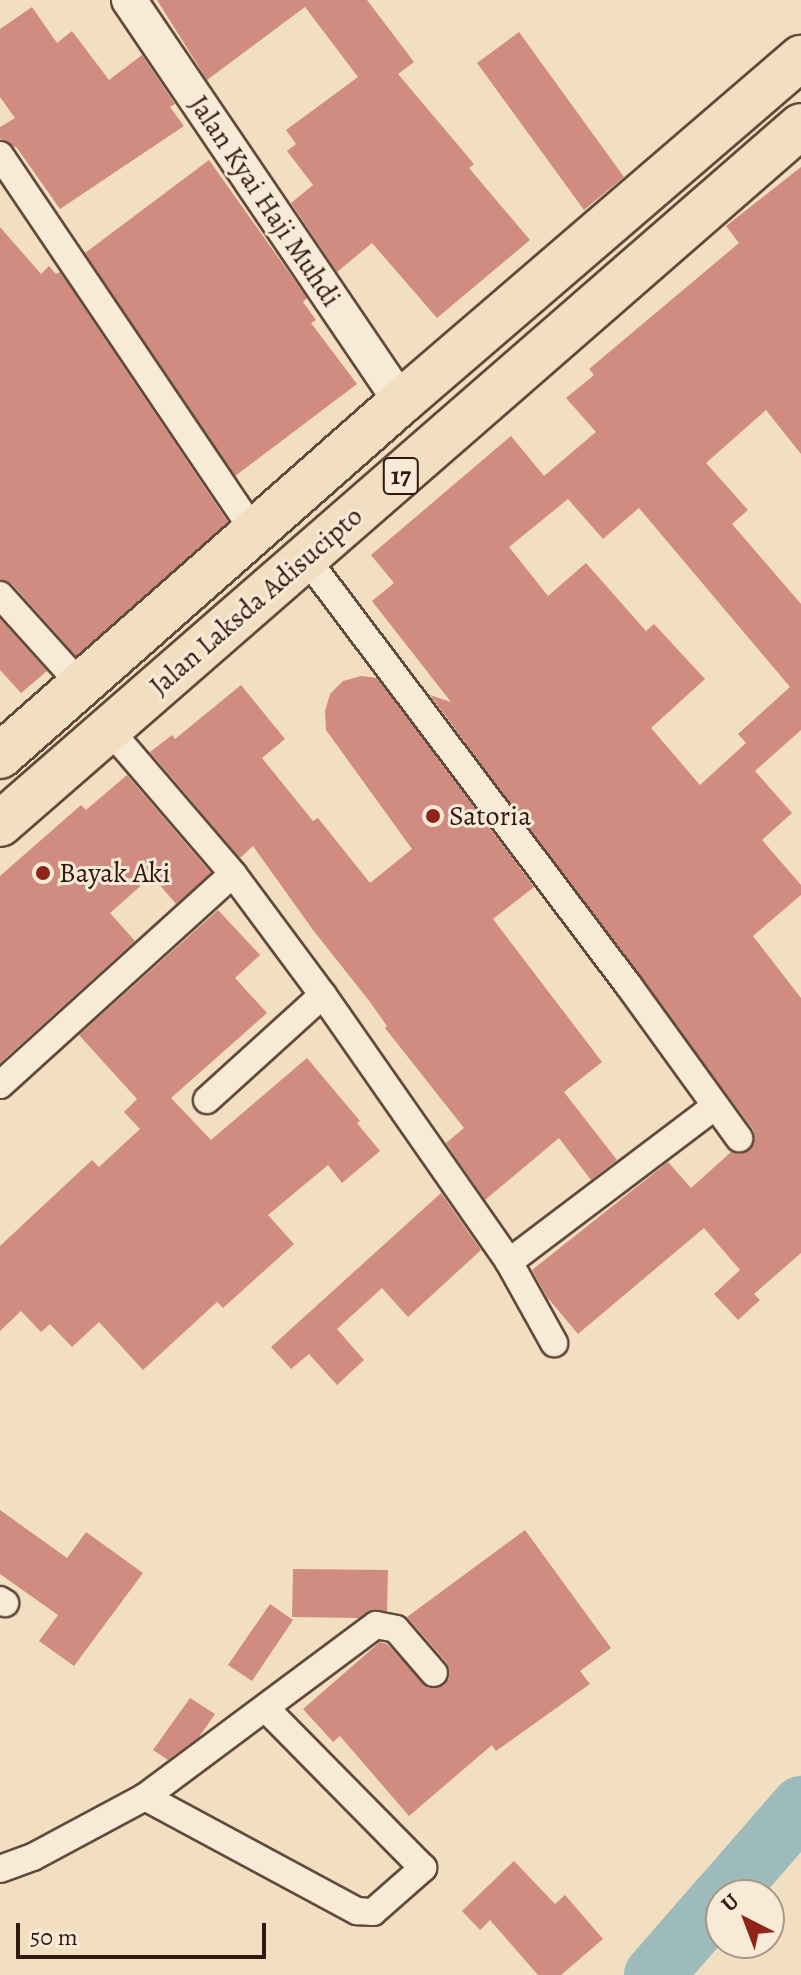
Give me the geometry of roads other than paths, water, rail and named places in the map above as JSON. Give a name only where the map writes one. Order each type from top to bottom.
[{"type":"highway","name":"Jalan Laksda Adisucipto","points":[[0,756],[401,402],[801,58]]},
{"type":"highway","name":"Jalan Laksda Adisucipto","points":[[0,824],[801,126]]},
{"type":"street","name":"Jalan Kyai Haji Muhdi","points":[[129,0],[401,402]]},
{"type":"street","points":[[0,155],[254,532]]},
{"type":"street","points":[[306,558],[629,986],[739,1138]]},
{"type":"street","points":[[0,595],[81,685]]},
{"type":"street","points":[[108,728],[233,874],[323,995],[509,1262],[554,1343]]},
{"type":"street","points":[[0,1085],[233,874]]},
{"type":"street","points":[[207,1100],[323,995]]},
{"type":"street","points":[[509,1262],[715,1106]]},
{"type":"street","points":[[0,1869],[33,1857],[145,1797],[376,1625],[396,1629],[434,1673]]},
{"type":"street","points":[[145,1797],[357,1911],[373,1912],[423,1868],[266,1709]]},
{"type":"waterway","points":[[738,1879],[801,1806]]},
{"type":"waterway","points":[[654,1975],[705,1916]]},
{"type":"place","name":"Satoria","points":[[433,816]]},
{"type":"place","name":"Bayak Aki","points":[[43,873]]}]
